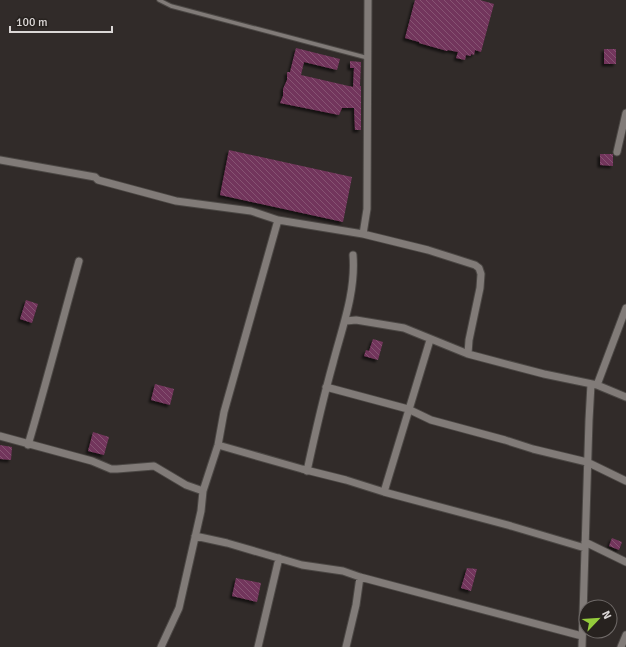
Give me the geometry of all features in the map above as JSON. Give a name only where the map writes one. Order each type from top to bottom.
[{"type":"street","points":[[363,234],[367,209],[368,0]]},
{"type":"street","points":[[617,152],[626,113]]},
{"type":"street","points":[[0,160],[94,177],[98,180],[176,201],[251,211],[278,220],[363,234],[428,250],[475,265],[479,268],[481,274],[480,288],[469,340],[468,354]]},
{"type":"street","points":[[161,647],[179,608],[201,511],[203,491],[218,445],[224,412],[278,220]]},
{"type":"street","points":[[307,470],[326,387],[346,321],[354,270],[353,255]]},
{"type":"street","points":[[28,445],[79,261]]},
{"type":"street","points":[[583,599],[588,462],[594,384],[626,308]]},
{"type":"street","points":[[346,321],[356,320],[404,328],[430,340],[468,354],[544,374],[594,384],[626,397]]},
{"type":"street","points":[[384,492],[430,340]]},
{"type":"street","points":[[326,387],[408,409],[431,420],[533,449],[588,462],[626,481]]},
{"type":"street","points":[[0,436],[28,445],[92,461],[111,469],[154,466],[186,485],[203,491]]},
{"type":"street","points":[[218,445],[384,492],[585,545],[626,562]]},
{"type":"street","points":[[195,536],[226,543],[314,568],[343,571],[360,577],[578,635]]},
{"type":"street","points":[[258,647],[279,558]]},
{"type":"street","points":[[346,647],[356,605],[360,577]]},
{"type":"street","points":[[621,647],[626,635]]},
{"type":"lane","points":[[159,0],[171,6],[368,58]]},
{"type":"building","points":[[415,0],[480,0],[494,4],[481,52],[475,50],[474,55],[466,55],[465,60],[456,58],[458,52],[447,51],[405,38]]},
{"type":"building","points":[[296,48],[340,59],[337,70],[304,62],[301,75],[353,87],[354,68],[350,68],[350,61],[361,62],[361,130],[355,130],[354,108],[342,108],[339,115],[280,103],[283,96],[283,89],[287,80],[287,72],[290,72]]},
{"type":"building","points":[[604,49],[616,49],[616,64],[604,64]]},
{"type":"building","points":[[229,150],[352,177],[343,222],[220,195]]},
{"type":"building","points":[[600,154],[613,154],[613,166],[600,165]]},
{"type":"building","points":[[26,300],[38,304],[32,323],[20,319]]},
{"type":"building","points":[[373,339],[383,342],[378,360],[364,356],[366,350],[369,351]]},
{"type":"building","points":[[155,384],[174,389],[170,405],[151,400]]},
{"type":"building","points":[[93,432],[109,437],[104,455],[88,451]]},
{"type":"building","points":[[0,445],[12,447],[11,460],[0,459]]},
{"type":"building","points":[[612,538],[622,542],[619,550],[609,546]]},
{"type":"building","points":[[467,568],[477,569],[471,591],[461,588]]},
{"type":"building","points":[[236,578],[261,583],[257,602],[232,596]]}]
